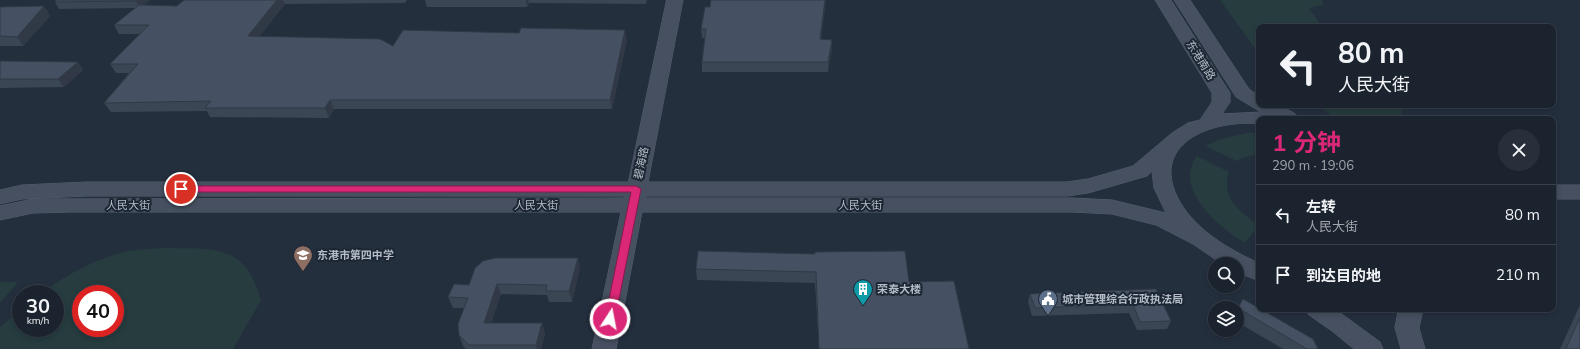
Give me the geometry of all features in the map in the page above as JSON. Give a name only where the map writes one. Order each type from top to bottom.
[{"type":"main road","name":"碧海路","points":[[604,349],[675,0]]},
{"type":"main road","name":"东港南路","points":[[1163,0],[1221,92],[1221,102],[1208,122]]},
{"type":"main road","name":"东港南路","points":[[1182,0],[1233,81],[1242,93],[1256,102]]},
{"type":"main road","name":"东港南路","points":[[1267,108],[1284,116]]},
{"type":"main road","points":[[1069,197],[1088,186],[1140,171],[1185,132],[1208,122],[1235,118],[1256,119]]},
{"type":"main road","points":[[1169,146],[1161,167],[1164,188],[1177,213],[1200,238]]},
{"type":"main road","name":"人民大街","points":[[0,197],[22,192],[87,189],[634,197]]},
{"type":"main road","points":[[1556,192],[1580,192]]},
{"type":"main road","name":"人民大街","points":[[0,213],[33,206],[72,205],[634,197],[1069,197]]},
{"type":"main road","points":[[1069,197],[1162,220],[1200,238],[1232,260],[1256,272]]},
{"type":"main road","points":[[1556,206],[1580,206]]},
{"type":"main road","points":[[1322,312],[1340,324],[1371,349]]},
{"type":"main road","points":[[1410,312],[1407,328],[1413,349]]},
{"type":"green space","points":[[1220,0],[1322,0],[1324,5],[1309,8],[1320,24],[1256,24],[1256,50]]},
{"type":"green space","points":[[1321,108],[1403,108],[1401,116],[1332,116]]},
{"type":"green space","points":[[1247,133],[1256,133],[1256,155],[1245,157],[1237,161],[1205,146],[1220,139]]},
{"type":"green space","points":[[1197,156],[1229,172],[1227,189],[1230,196],[1239,209],[1256,223],[1256,229],[1245,243],[1223,228],[1202,206],[1190,181],[1191,169]]},
{"type":"green space","points":[[164,248],[213,250],[226,253],[237,259],[246,268],[254,281],[261,300],[233,349],[0,349],[0,327],[12,317],[12,337],[64,337],[64,285],[54,285],[80,269],[102,259],[134,250]]},
{"type":"green space","points":[[0,282],[18,282],[15,285],[12,285],[12,289],[0,303]]},
{"type":"building","points":[[56,0],[137,0],[55,2]]},
{"type":"building","points":[[184,0],[277,0],[248,36],[380,39],[393,46],[403,30],[519,33],[521,28],[625,30],[610,100],[330,100],[325,108],[205,108],[211,101],[104,103],[138,64],[110,64],[149,25],[114,25],[139,5],[177,6]]},
{"type":"building","points":[[711,0],[825,0],[820,39],[832,40],[828,62],[702,62],[706,29],[701,29],[705,7],[710,7]]},
{"type":"building","points":[[44,6],[17,37],[0,36],[0,7]]},
{"type":"building","points":[[0,61],[78,62],[58,79],[0,79]]},
{"type":"building","points":[[698,251],[815,254],[815,252],[905,251],[909,282],[954,281],[969,349],[819,349],[816,272],[696,269]]},
{"type":"building","points":[[495,258],[578,258],[569,291],[546,291],[547,285],[497,284],[484,323],[542,323],[536,345],[469,345],[459,335],[458,324],[468,298],[448,297],[454,284],[469,285],[475,268],[483,261]]},
{"type":"building","points":[[1156,289],[1171,321],[1140,322],[1133,304],[1035,308],[1030,294]]},
{"type":"building","points":[[1243,299],[1256,306],[1256,312],[1266,312],[1313,339],[1318,349],[1307,349],[1244,312],[1244,301],[1242,301]]},
{"type":"building","points":[[1580,317],[1580,349],[1566,349]]},
{"type":"place","name":"东港市第四中学","points":[[303,272]]},
{"type":"place","name":"荣泰大楼","points":[[863,306]]},
{"type":"place","name":"城市管理综合行政执法局","points":[[1048,316]]},
{"type":"route","points":[[181,189],[636,189],[610,319]]}]
